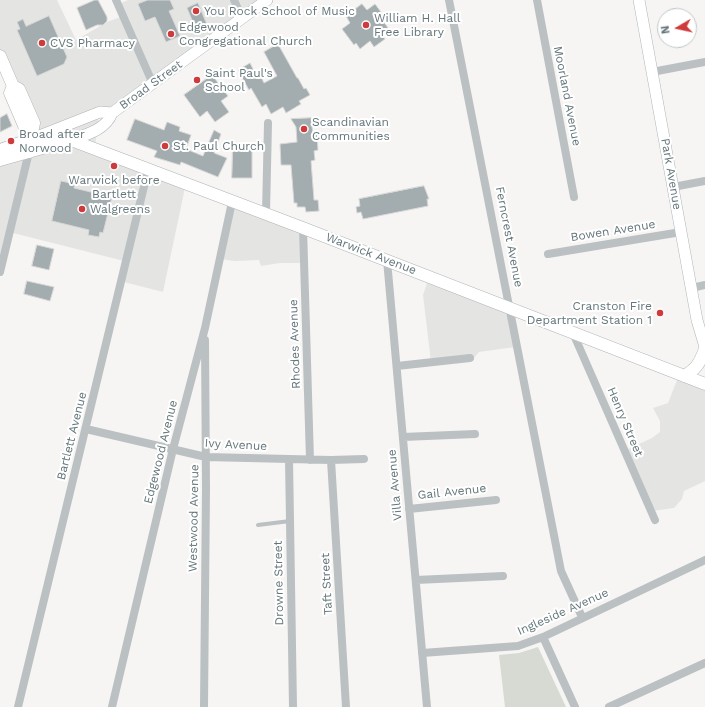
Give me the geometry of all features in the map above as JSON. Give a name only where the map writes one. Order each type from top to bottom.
[{"type":"main road","name":"Broad Street","points":[[0,160],[70,140],[101,127],[108,121],[112,113],[267,0]]},
{"type":"main road","name":"Park Avenue","points":[[639,0],[699,328],[705,348]]},
{"type":"main road","points":[[0,56],[13,86],[10,93],[15,106],[25,128],[33,135],[29,152]]},
{"type":"main road","name":"Broad Street","points":[[0,150],[33,135],[100,112],[112,113]]},
{"type":"main road","name":"Warwick Avenue","points":[[33,135],[70,140],[387,260],[705,384]]},
{"type":"main road","points":[[684,376],[694,371],[700,363],[705,348]]},
{"type":"street","points":[[116,0],[152,84]]},
{"type":"street","points":[[234,0],[242,18]]},
{"type":"street","name":"Ferncrest Avenue","points":[[450,0],[561,571],[582,617]]},
{"type":"street","name":"Moorland Avenue","points":[[537,0],[574,197]]},
{"type":"street","points":[[652,72],[705,62]]},
{"type":"street","points":[[266,214],[268,124]]},
{"type":"street","points":[[0,272],[29,152]]},
{"type":"street","name":"Bartlett Avenue","points":[[18,707],[148,170]]},
{"type":"street","points":[[673,187],[705,181]]},
{"type":"street","name":"Edgewood Avenue","points":[[112,707],[173,449],[205,328],[232,202]]},
{"type":"street","name":"Rhodes Avenue","points":[[303,228],[310,460]]},
{"type":"street","name":"Bowen Avenue","points":[[548,254],[681,232]]},
{"type":"street","name":"Villa Avenue","points":[[387,260],[427,707]]},
{"type":"street","points":[[692,288],[705,285]]},
{"type":"street","name":"Westwood Avenue","points":[[204,707],[206,457],[205,328]]},
{"type":"street","name":"Henry Street","points":[[573,333],[655,520]]},
{"type":"street","points":[[396,366],[470,358]]},
{"type":"street","name":"Ivy Avenue","points":[[86,429],[206,457],[310,460],[364,459]]},
{"type":"street","points":[[403,437],[474,434]]},
{"type":"street","name":"Drowne Street","points":[[289,459],[293,707]]},
{"type":"street","name":"Taft Street","points":[[332,460],[346,707]]},
{"type":"street","name":"Gail Avenue","points":[[409,508],[496,500]]},
{"type":"street","name":"Ingleside Avenue","points":[[422,653],[518,646],[542,637],[705,560]]},
{"type":"street","points":[[416,580],[503,576]]},
{"type":"street","points":[[542,637],[575,707]]},
{"type":"street","points":[[610,707],[705,664]]},
{"type":"lane","points":[[258,525],[290,521]]},
{"type":"shaded area","points":[[0,0],[57,0],[76,40],[107,22],[123,16],[121,3],[128,0],[266,0],[144,89],[99,115],[95,147],[186,183],[163,292],[120,281],[124,261],[13,233],[0,270],[0,155],[32,146],[0,55]]},
{"type":"shaded area","points":[[233,203],[299,226],[302,263],[280,263],[261,266],[259,260],[235,261],[220,259]]},
{"type":"shaded area","points":[[429,277],[509,308],[515,347],[479,352],[474,358],[431,362],[423,295]]},
{"type":"shaded area","points":[[679,375],[705,384],[705,481],[684,491],[682,499],[674,508],[652,511],[626,450],[652,438],[660,432],[660,421],[653,408],[668,403]]},
{"type":"shaded area","points":[[538,647],[566,707],[505,707],[499,655],[519,653]]},
{"type":"building","points":[[98,0],[107,17],[107,21],[103,25],[97,25],[86,30],[77,8]]},
{"type":"building","points":[[148,0],[170,0],[174,9],[169,11],[180,36],[166,42],[155,17],[145,21],[138,4]]},
{"type":"building","points":[[198,3],[208,27],[197,32],[187,8]]},
{"type":"building","name":"William H. Hall Free Library","points":[[362,4],[367,10],[375,4],[387,20],[384,22],[388,28],[381,34],[385,39],[374,47],[370,41],[360,49],[356,43],[354,45],[342,29],[350,23],[346,16]]},
{"type":"building","name":"CVS Pharmacy","points":[[49,16],[67,57],[64,64],[37,76],[17,30],[20,29],[17,22],[23,19],[26,26]]},
{"type":"building","points":[[278,44],[297,78],[310,95],[299,101],[301,104],[286,113],[283,107],[271,114],[266,104],[262,107],[251,88],[249,90],[238,70],[250,63],[258,79],[261,77],[264,83],[277,76],[264,52]]},
{"type":"building","points":[[212,75],[228,96],[221,101],[229,112],[215,122],[207,111],[200,117],[184,95]]},
{"type":"building","points":[[7,114],[12,126],[0,132],[0,118]]},
{"type":"building","points":[[311,118],[313,134],[317,133],[318,150],[314,151],[315,160],[311,161],[314,200],[318,200],[319,211],[306,212],[305,207],[297,207],[297,203],[294,203],[291,165],[281,165],[280,144],[297,142],[296,127],[291,119]]},
{"type":"building","name":"St. Paul Church","points":[[135,119],[164,130],[167,122],[180,127],[179,131],[191,135],[186,149],[203,156],[214,130],[221,134],[214,153],[227,158],[218,177],[181,162],[180,165],[154,157],[157,151],[127,140]]},
{"type":"building","points":[[233,144],[252,144],[252,178],[232,178]]},
{"type":"building","name":"Walgreens","points":[[61,181],[75,184],[74,188],[112,197],[103,233],[100,232],[99,237],[88,235],[89,230],[52,221]]},
{"type":"building","points":[[424,186],[429,199],[427,199],[428,206],[363,219],[361,212],[357,213],[356,207],[360,206],[359,199]]},
{"type":"building","points":[[37,245],[54,249],[49,270],[32,266]]},
{"type":"building","points":[[27,281],[54,287],[50,301],[24,294]]},
{"type":"place","name":"You Rock School of Music","points":[[196,11]]},
{"type":"place","name":"William H. Hall Free Library","points":[[366,25]]},
{"type":"place","name":"Edgewood Congregational Church","points":[[171,34]]},
{"type":"place","name":"CVS Pharmacy","points":[[42,43]]},
{"type":"place","name":"Saint Paul's School","points":[[197,80]]},
{"type":"place","name":"Scandinavian Communities","points":[[304,129]]},
{"type":"place","name":"Broad after Norwood","points":[[11,141]]},
{"type":"place","name":"St. Paul Church","points":[[165,146]]},
{"type":"place","name":"Warwick before Bartlett","points":[[114,166]]},
{"type":"place","name":"Walgreens","points":[[82,209]]},
{"type":"place","name":"Cranston Fire Department Station 1","points":[[660,313]]}]
